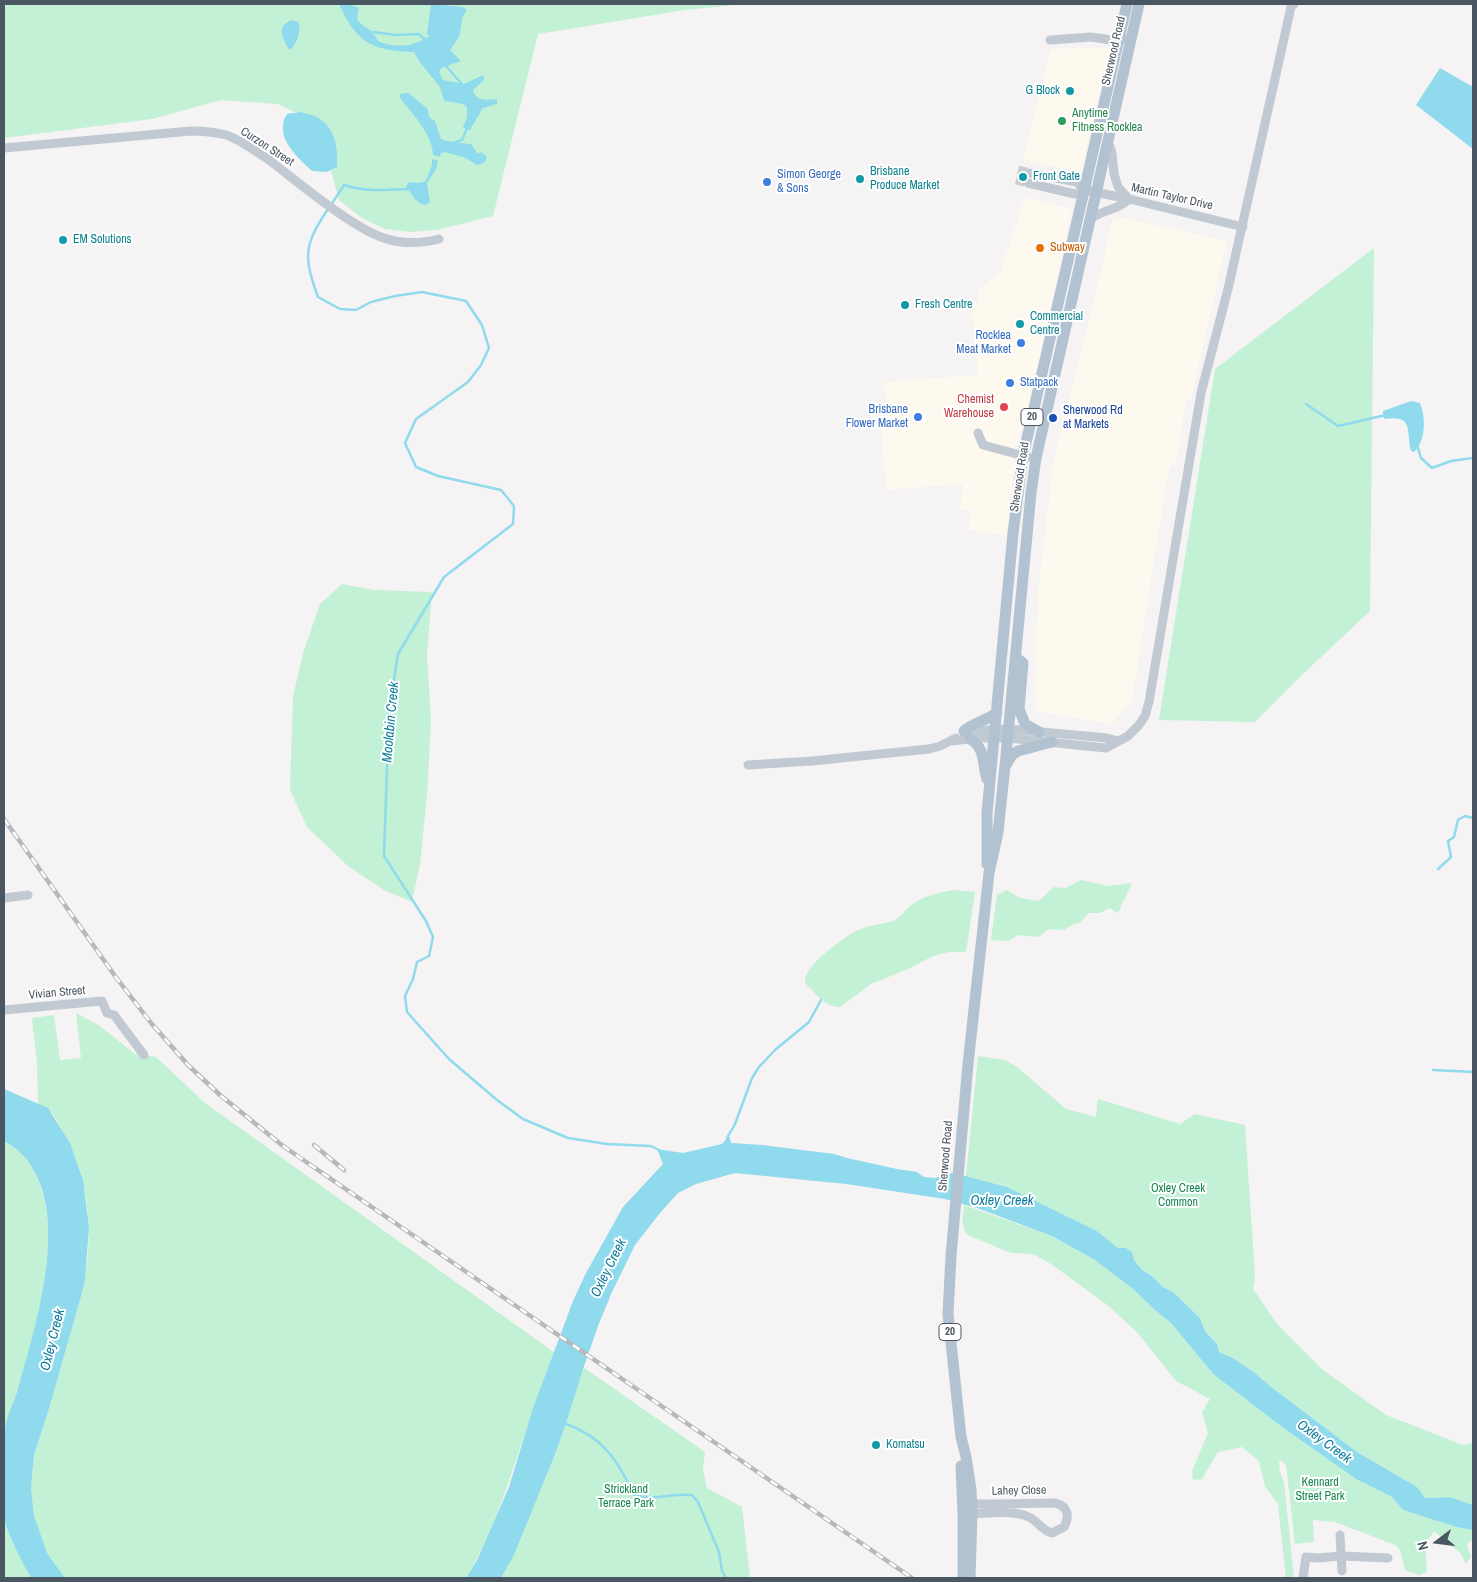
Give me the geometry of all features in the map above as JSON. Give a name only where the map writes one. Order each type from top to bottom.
[{"type":"main road","name":"Sherwood Road","points":[[970,1578],[967,1509],[948,1314],[959,1161],[989,873],[998,832],[1016,658],[1025,544],[1036,458],[1089,220],[1090,191],[1086,174],[1126,4]]},
{"type":"main road","name":"Sherwood Road","points":[[989,873],[986,840],[990,788],[1013,533],[1023,456],[1090,191],[1108,140],[1139,4]]},
{"type":"main road","points":[[1016,658],[1023,663],[1019,709],[1025,724],[1039,732]]},
{"type":"main road","points":[[990,788],[984,771],[984,756],[976,742],[967,735],[971,724],[990,718],[997,712]]},
{"type":"main road","points":[[1005,766],[1012,755],[1018,751],[1052,742]]},
{"type":"main road","name":"Sherwood Road","points":[[963,1578],[967,1509]]},
{"type":"street","points":[[1008,734],[1052,742],[1106,748],[1128,736],[1145,716],[1149,702],[1201,393],[1243,226],[1274,78],[1291,7],[1294,4]]},
{"type":"street","points":[[1050,40],[1103,38],[1118,41],[1131,37]]},
{"type":"street","name":"Curzon Street","points":[[4,148],[208,131],[227,136],[251,148],[323,202],[366,231],[385,239],[408,242],[428,242],[439,239]]},
{"type":"street","points":[[1089,220],[1097,213],[1122,207],[1129,199],[1118,187],[1108,140]]},
{"type":"street","points":[[1030,173],[1077,182],[1090,191]]},
{"type":"street","points":[[1028,183],[1075,194],[1090,191]]},
{"type":"street","name":"Martin Taylor Drive","points":[[1090,191],[1243,226]]},
{"type":"street","points":[[978,433],[983,445],[1036,458]]},
{"type":"street","points":[[748,765],[912,751],[940,746],[967,735],[974,729],[995,734],[1039,732],[1107,738],[1118,741]]},
{"type":"street","points":[[4,898],[28,895]]},
{"type":"street","name":"Vivian Street","points":[[4,1010],[102,1001],[107,1013],[114,1015],[144,1055]]},
{"type":"street","name":"Lahey Close","points":[[1057,1503],[1064,1508],[1067,1517],[1064,1527],[1052,1533],[1046,1531],[1032,1519],[1020,1514],[967,1509],[1057,1503]]},
{"type":"street","points":[[1340,1535],[1342,1571]]},
{"type":"street","points":[[1303,1578],[1306,1557],[1388,1558]]},
{"type":"shaded area","points":[[1110,48],[1081,172],[1023,160],[1050,49]]},
{"type":"shaded area","points":[[1025,198],[1072,209],[1027,415],[1016,449],[1007,536],[968,530],[971,510],[960,509],[963,484],[886,490],[881,425],[887,423],[884,382],[978,375],[971,304],[978,303],[978,291],[1001,270]]},
{"type":"shaded area","points":[[1119,217],[1227,241],[1191,398],[1186,400],[1176,465],[1171,465],[1168,472],[1132,700],[1112,724],[1036,711],[1037,599],[1054,457],[1113,218]]},
{"type":"green space","points":[[4,4],[744,4],[685,10],[538,34],[493,216],[437,230],[410,232],[385,229],[362,218],[339,200],[327,155],[311,120],[278,104],[221,100],[152,119],[4,138]]},
{"type":"green space","points":[[1374,248],[1370,611],[1255,722],[1159,720],[1215,369]]},
{"type":"green space","points":[[342,584],[374,590],[432,592],[427,655],[431,721],[427,795],[420,864],[412,902],[384,890],[348,866],[307,827],[290,790],[293,697],[303,653],[320,604]]},
{"type":"green space","points":[[1081,880],[1108,886],[1132,883],[1118,913],[1109,908],[1100,913],[1089,913],[1079,923],[1064,930],[1049,929],[1038,937],[1018,935],[1009,941],[991,940],[997,895],[1007,890],[1020,898],[1039,901],[1054,887],[1065,888]]},
{"type":"green space","points":[[953,890],[975,892],[966,952],[949,952],[933,956],[908,969],[871,984],[840,1007],[824,1002],[806,984],[806,975],[817,960],[856,931],[865,927],[893,921],[910,906],[925,897]]},
{"type":"green space","points":[[76,1013],[100,1026],[135,1054],[156,1057],[205,1103],[554,1352],[496,1517],[466,1578],[65,1578],[47,1553],[34,1515],[31,1488],[34,1455],[82,1293],[86,1273],[89,1231],[88,1210],[84,1190],[72,1150],[54,1115],[38,1105],[37,1063],[32,1018],[54,1015],[60,1060],[81,1058]]},
{"type":"green space","name":"Oxley Creek Common","points":[[978,1056],[1005,1060],[1017,1067],[1066,1109],[1096,1117],[1098,1099],[1180,1124],[1195,1114],[1245,1125],[1255,1277],[1253,1289],[1277,1324],[1323,1370],[1386,1415],[1463,1445],[1473,1443],[1473,1505],[1450,1497],[1424,1498],[1417,1487],[1357,1452],[1255,1373],[1233,1358],[1219,1352],[1213,1339],[1205,1331],[1200,1318],[1173,1292],[1163,1287],[1152,1276],[1142,1270],[1134,1260],[1132,1252],[1126,1248],[1118,1248],[1097,1231],[1007,1187],[966,1176]]},
{"type":"green space","points":[[4,1141],[27,1161],[41,1188],[47,1221],[47,1256],[43,1292],[35,1328],[4,1436]]},
{"type":"green space","name":"Kennard Street Park","points":[[964,1205],[1052,1236],[1095,1260],[1133,1289],[1171,1323],[1213,1374],[1282,1427],[1356,1479],[1392,1497],[1403,1510],[1456,1527],[1473,1530],[1473,1541],[1470,1541],[1467,1545],[1471,1557],[1466,1564],[1461,1554],[1434,1531],[1425,1545],[1427,1572],[1419,1575],[1405,1570],[1400,1550],[1395,1545],[1335,1522],[1313,1520],[1314,1542],[1295,1544],[1286,1465],[1281,1460],[1279,1462],[1280,1472],[1284,1482],[1294,1578],[1286,1578],[1278,1504],[1265,1486],[1259,1461],[1242,1447],[1218,1452],[1202,1479],[1193,1480],[1192,1471],[1208,1433],[1202,1412],[1210,1399],[1176,1381],[1137,1332],[1106,1304],[1051,1264],[1033,1254],[1011,1253],[968,1235],[963,1225]]},
{"type":"green space","name":"Strickland Terrace Park","points":[[583,1367],[705,1452],[703,1469],[707,1488],[742,1507],[750,1578],[501,1578],[514,1555],[554,1457]]},
{"type":"green space","points":[[4,1518],[14,1545],[31,1578],[4,1578]]},
{"type":"water","points":[[339,4],[349,4],[359,8],[357,19],[373,33],[378,41],[398,46],[410,45],[430,36],[427,34],[431,4],[463,7],[467,10],[463,16],[459,37],[450,50],[461,61],[441,68],[439,72],[443,80],[464,84],[483,75],[484,80],[473,90],[474,94],[482,99],[497,99],[497,104],[483,108],[470,130],[467,130],[463,127],[467,117],[467,107],[463,104],[445,101],[440,87],[414,52],[387,49],[367,42],[352,27]]},
{"type":"water","points":[[292,20],[298,22],[299,33],[297,41],[290,50],[284,40],[282,29],[287,22]]},
{"type":"water","points":[[1440,68],[1473,87],[1473,149],[1416,105]]},
{"type":"water","points":[[408,93],[428,109],[429,117],[435,121],[441,139],[471,144],[478,154],[481,152],[487,157],[485,162],[477,165],[466,158],[444,152],[441,153],[440,157],[433,155],[432,147],[425,132],[400,98],[400,94]]},
{"type":"water","points":[[301,112],[318,118],[330,129],[335,140],[337,167],[327,172],[312,171],[289,146],[283,130],[283,122],[287,114]]},
{"type":"water","points":[[432,159],[438,161],[436,169],[427,183],[430,202],[426,205],[419,203],[406,187],[409,182],[419,183],[426,181],[432,165]]},
{"type":"water","points":[[1411,401],[1420,403],[1424,422],[1421,442],[1414,452],[1411,451],[1405,422],[1401,419],[1385,419],[1383,417],[1383,411]]},
{"type":"water","name":"Oxley Creek","points":[[4,1089],[48,1108],[70,1143],[83,1180],[89,1227],[85,1280],[49,1409],[34,1455],[31,1488],[34,1515],[47,1553],[65,1578],[31,1578],[6,1527],[3,1515],[3,1449],[5,1429],[27,1357],[43,1290],[48,1219],[41,1188],[28,1161],[4,1141]]},
{"type":"water","points":[[729,1136],[731,1143],[834,1154],[917,1172],[924,1177],[935,1178],[951,1173],[966,1176],[1007,1187],[1097,1231],[1118,1248],[1126,1248],[1132,1252],[1134,1260],[1142,1270],[1152,1276],[1163,1287],[1173,1292],[1200,1318],[1205,1331],[1217,1344],[1219,1352],[1233,1358],[1255,1373],[1357,1452],[1417,1487],[1425,1498],[1450,1497],[1473,1505],[1473,1530],[1456,1527],[1403,1510],[1392,1497],[1356,1479],[1282,1427],[1213,1374],[1171,1323],[1133,1289],[1095,1260],[1052,1236],[977,1208],[945,1199],[846,1184],[735,1173],[696,1184],[678,1193],[635,1245],[598,1326],[554,1457],[514,1555],[501,1578],[466,1578],[477,1560],[509,1487],[533,1408],[573,1301],[586,1273],[623,1207],[663,1164],[657,1149],[683,1153],[722,1144]]},
{"type":"waterway","name":"Moolabin Creek","points":[[373,32],[396,35],[419,34],[425,40]]},
{"type":"waterway","name":"Moolabin Creek","points":[[444,64],[462,84]]},
{"type":"waterway","name":"Moolabin Creek","points":[[453,143],[462,140],[467,128]]},
{"type":"waterway","name":"Moolabin Creek","points":[[331,205],[344,185],[368,190],[409,189]]},
{"type":"waterway","name":"Moolabin Creek","points":[[328,209],[314,232],[308,251],[310,271],[318,297],[340,309],[356,310],[371,302],[422,292],[466,301],[482,325],[489,348],[481,365],[468,382],[416,419],[405,443],[416,467],[438,476],[501,490],[514,506],[513,524],[444,577],[398,654],[389,711],[384,856],[426,921],[433,937],[429,956],[417,962],[413,979],[405,996],[407,1012],[449,1059],[497,1100],[523,1119],[568,1138],[607,1144],[651,1146],[659,1150]]},
{"type":"waterway","points":[[1306,404],[1338,426],[1386,415]]},
{"type":"waterway","points":[[1417,445],[1421,458],[1432,468],[1451,461],[1473,458]]},
{"type":"waterway","points":[[1438,869],[1451,857],[1448,841],[1454,837],[1458,820],[1465,816],[1473,818]]},
{"type":"waterway","points":[[727,1138],[735,1124],[752,1078],[759,1067],[776,1049],[809,1022],[821,1000]]},
{"type":"waterway","points":[[1433,1070],[1473,1072]]},
{"type":"waterway","points":[[564,1423],[599,1442],[615,1460],[634,1495],[642,1497],[692,1495],[698,1502],[719,1552],[722,1571],[726,1578]]},
{"type":"tunnel","points":[[1018,170],[1030,173]]},
{"type":"tunnel","points":[[1016,180],[1028,183]]},
{"type":"railway","points":[[4,819],[115,976],[151,1023],[188,1065],[220,1095],[283,1146],[912,1578]]},
{"type":"railway","points":[[314,1145],[344,1170]]},
{"type":"place","name":"G Block","points":[[1070,91]]},
{"type":"place","name":"Anytime Fitness Rocklea","points":[[1062,121]]},
{"type":"place","name":"Front Gate","points":[[1023,177]]},
{"type":"place","name":"Brisbane Produce Market","points":[[860,179]]},
{"type":"place","name":"Simon George & Sons","points":[[767,182]]},
{"type":"place","name":"EM Solutions","points":[[63,240]]},
{"type":"place","name":"Subway","points":[[1040,248]]},
{"type":"place","name":"Fresh Centre","points":[[905,305]]},
{"type":"place","name":"Commercial Centre","points":[[1020,324]]},
{"type":"place","name":"Rocklea Meat Market","points":[[1021,343]]},
{"type":"place","name":"Statpack","points":[[1010,383]]},
{"type":"place","name":"Chemist Warehouse","points":[[1004,407]]},
{"type":"place","name":"Brisbane Flower Market","points":[[918,417]]},
{"type":"place","name":"Sherwood Rd at Markets","points":[[1053,418]]},
{"type":"place","name":"Komatsu","points":[[876,1445]]}]
